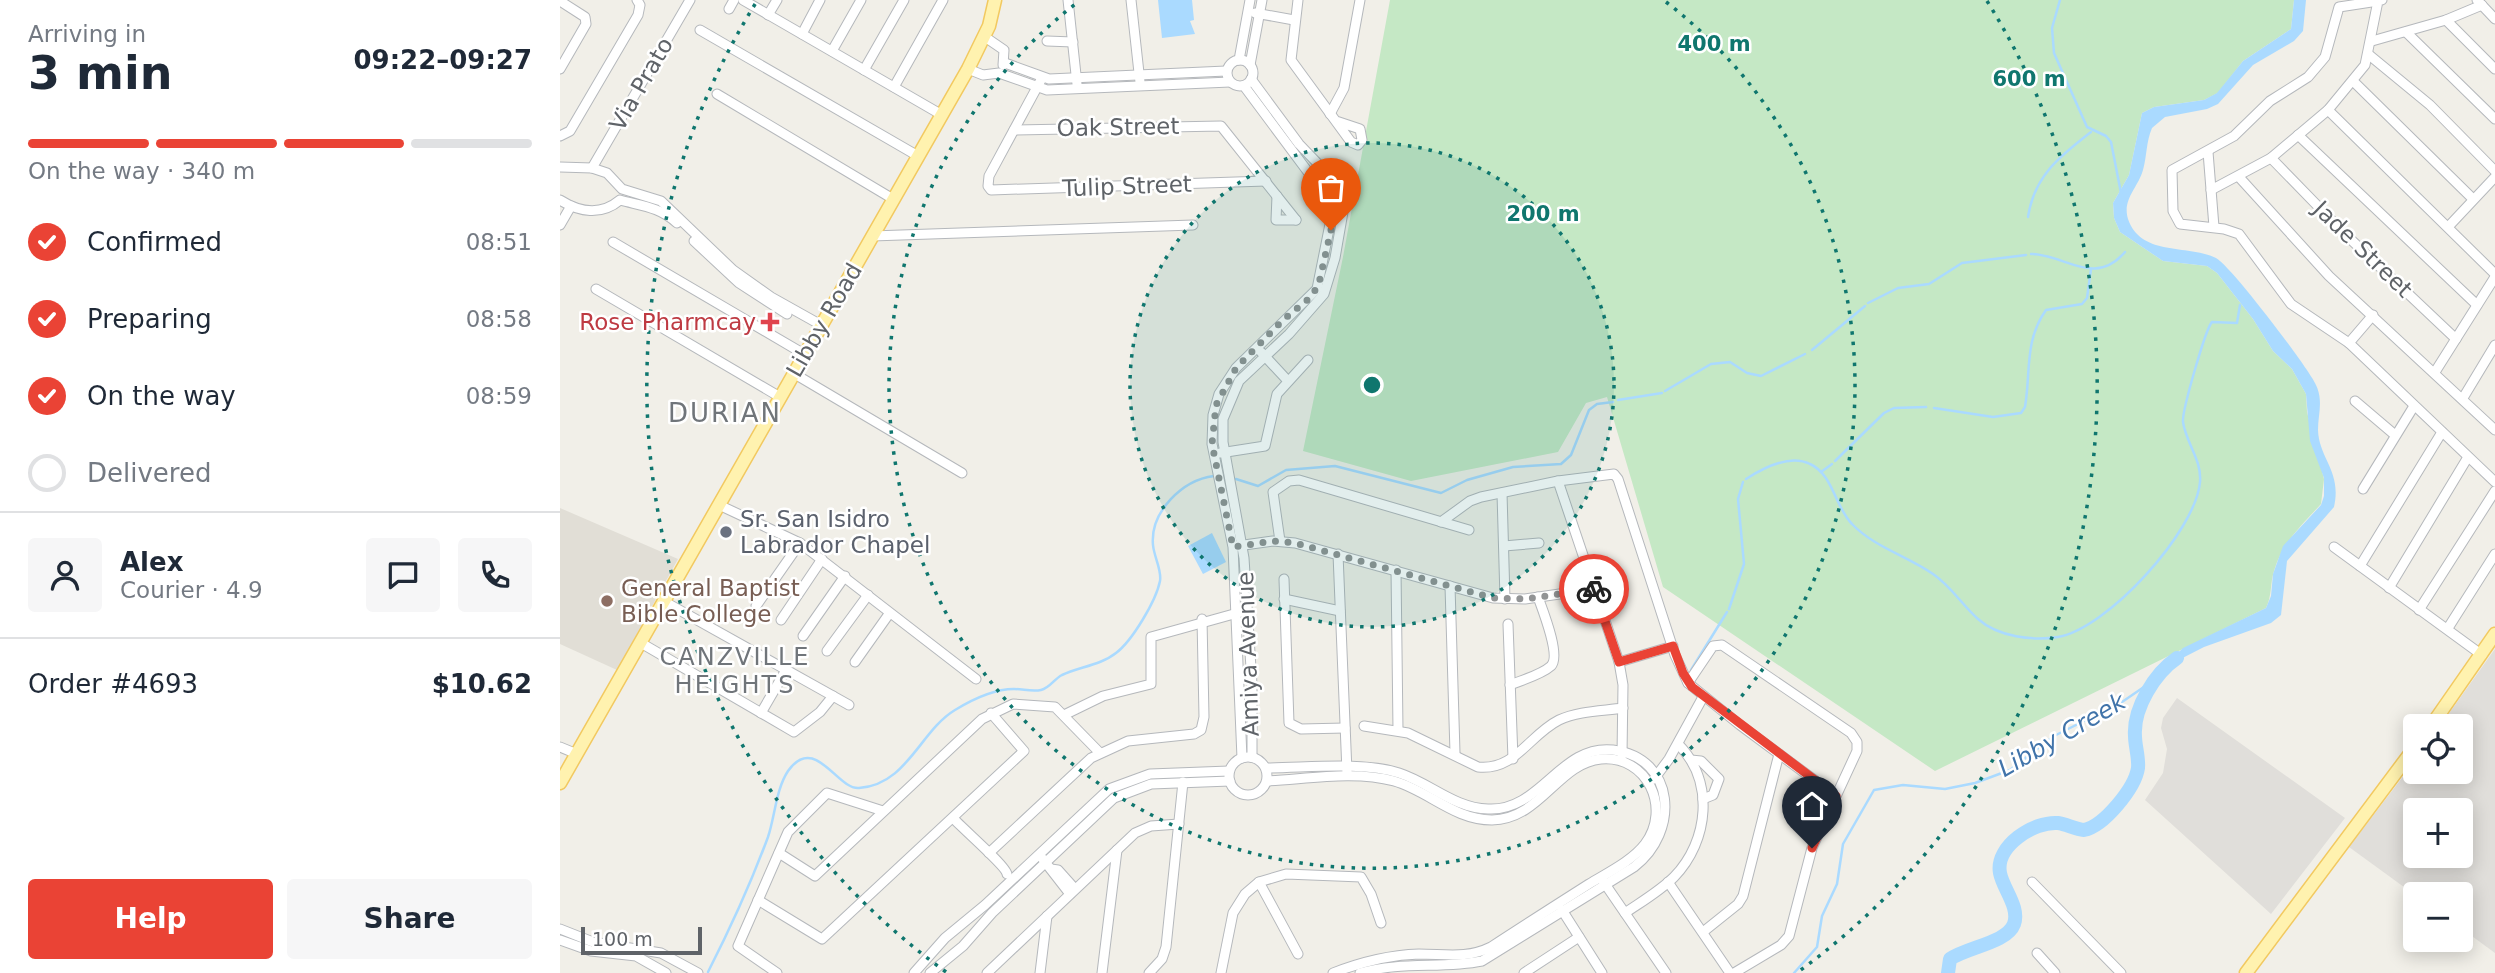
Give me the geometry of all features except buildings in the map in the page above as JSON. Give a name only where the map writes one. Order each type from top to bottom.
[{"type":"main road","name":"Libby Road","points":[[560,783],[968,69],[985,37],[995,0]]},
{"type":"main road","points":[[2440,714],[2495,634]]},
{"type":"main road","points":[[2246,973],[2403,763]]},
{"type":"street","points":[[560,136],[570,131],[638,15],[640,5],[637,0]]},
{"type":"street","name":"Via Prato","points":[[592,167],[690,0]]},
{"type":"street","points":[[729,9],[734,0]]},
{"type":"street","points":[[743,0],[942,115]]},
{"type":"street","points":[[768,15],[777,0]]},
{"type":"street","points":[[802,34],[820,0]]},
{"type":"street","points":[[832,51],[861,0]]},
{"type":"street","points":[[864,70],[904,0]]},
{"type":"street","points":[[894,88],[943,0]]},
{"type":"street","points":[[1068,0],[1077,90]]},
{"type":"street","points":[[1131,0],[1140,87]]},
{"type":"street","points":[[1239,60],[1250,0]]},
{"type":"street","points":[[968,69],[983,75],[999,73],[1036,89],[1077,90],[1247,82],[1262,0]]},
{"type":"street","points":[[1298,0],[1291,60],[1333,118],[1342,94],[1360,0]]},
{"type":"street","points":[[560,1],[585,17],[586,24],[560,69]]},
{"type":"street","points":[[2211,190],[2271,158],[2328,110],[2362,70],[2381,1],[2339,6],[2330,45],[2308,77],[2270,101],[2243,130],[2172,170],[2173,211],[2180,224],[2214,227],[2239,234],[2291,304],[2349,343],[2495,482]]},
{"type":"street","points":[[2372,41],[2446,20],[2479,3],[2495,19]]},
{"type":"street","points":[[1248,12],[1294,20]]},
{"type":"street","points":[[2446,20],[2495,69]]},
{"type":"street","points":[[700,30],[918,156]]},
{"type":"street","points":[[2406,32],[2495,119]]},
{"type":"street","points":[[985,37],[1002,46],[1006,54],[999,73]]},
{"type":"street","points":[[1047,41],[1073,42]]},
{"type":"street","points":[[2368,54],[2430,105],[2495,171]]},
{"type":"street","points":[[1226,71],[1232,62],[1239,60],[1250,65]]},
{"type":"street","points":[[1005,62],[1042,78],[1076,79],[1226,71]]},
{"type":"street","points":[[1226,71],[1230,82]]},
{"type":"street","points":[[1014,130],[1042,78]]},
{"type":"street","points":[[2353,81],[2473,199]]},
{"type":"street","name":"Amiya Avenue","points":[[1238,546],[1214,454],[1212,426],[1219,394],[1236,368],[1283,320],[1324,293],[1331,278],[1342,222],[1324,170],[1300,151],[1247,82]]},
{"type":"street","points":[[717,94],[893,199]]},
{"type":"street","points":[[2328,110],[2495,275],[2435,372]]},
{"type":"street","name":"Oak Street","points":[[1014,130],[1221,126],[1266,181]]},
{"type":"street","name":"Tulip Street","points":[[1014,130],[988,179],[989,188],[997,191],[1266,181]]},
{"type":"street","points":[[2298,135],[2477,305]]},
{"type":"street","points":[[2208,152],[2214,227]]},
{"type":"street","name":"Jade Street","points":[[2271,158],[2345,234],[2456,339]]},
{"type":"street","points":[[560,167],[592,167],[607,173],[622,189],[649,201]]},
{"type":"street","points":[[2239,177],[2329,276],[2493,424]]},
{"type":"street","points":[[2448,227],[2495,177]]},
{"type":"street","points":[[1266,181],[1277,195]]},
{"type":"street","points":[[620,201],[622,189]]},
{"type":"street","points":[[560,200],[571,206],[598,210],[620,201],[665,204],[687,230],[745,284],[819,328]]},
{"type":"street","points":[[560,225],[571,206]]},
{"type":"street","points":[[872,236],[1193,225]]},
{"type":"street","points":[[612,242],[804,354]]},
{"type":"street","points":[[596,289],[780,397]]},
{"type":"street","name":"Amiya Avenue","points":[[1247,757],[1238,546],[1222,427],[1229,398],[1245,374],[1265,356],[1311,303]]},
{"type":"street","points":[[2349,343],[2373,315]]},
{"type":"street","points":[[2463,398],[2495,345]]},
{"type":"street","points":[[1257,348],[1288,381]]},
{"type":"street","points":[[1214,454],[1265,446],[1273,401],[1308,360]]},
{"type":"street","points":[[793,373],[962,473]]},
{"type":"street","points":[[2355,401],[2395,435]]},
{"type":"street","points":[[2362,489],[2414,406]]},
{"type":"street","points":[[2360,566],[2442,432]]},
{"type":"street","points":[[2389,588],[2468,457]]},
{"type":"street","points":[[1441,522],[1470,501],[1606,472],[1616,476],[1688,683],[1836,796]]},
{"type":"street","points":[[1280,541],[1273,492],[1289,481],[1299,480],[1469,530]]},
{"type":"street","points":[[1558,481],[1619,662],[1623,708],[1622,756]]},
{"type":"street","points":[[2418,610],[2495,491]]},
{"type":"street","points":[[1502,493],[1505,599]]},
{"type":"street","points":[[719,505],[800,543],[976,679]]},
{"type":"street","points":[[1238,546],[1280,541],[1505,599],[1594,589]]},
{"type":"street","points":[[756,606],[800,543]]},
{"type":"street","points":[[1504,546],[1539,543]]},
{"type":"street","points":[[2334,547],[2482,655]]},
{"type":"street","points":[[1338,554],[1347,773]]},
{"type":"street","points":[[2448,628],[2495,554]]},
{"type":"street","points":[[781,620],[822,559]]},
{"type":"street","points":[[1396,570],[1398,730]]},
{"type":"street","points":[[803,636],[845,576]]},
{"type":"street","points":[[1284,579],[1290,728],[1345,728]]},
{"type":"street","points":[[1450,586],[1455,753]]},
{"type":"street","points":[[827,651],[867,595]]},
{"type":"street","points":[[1510,685],[1556,663],[1538,597]]},
{"type":"street","points":[[1284,599],[1340,611]]},
{"type":"street","points":[[665,602],[849,705]]},
{"type":"street","points":[[1063,715],[1103,696],[1151,684],[1151,637],[1241,612]]},
{"type":"street","name":"Amiya Avenue","points":[[1241,612],[1252,684],[1247,757]]},
{"type":"street","points":[[855,662],[889,614]]},
{"type":"street","points":[[991,856],[1073,772],[1100,753],[1128,741],[1203,732],[1200,623]]},
{"type":"street","points":[[1508,624],[1513,759]]},
{"type":"street","points":[[641,643],[794,732],[820,712],[833,696]]},
{"type":"street","points":[[1668,882],[1732,973],[1781,945],[1789,936],[1812,848],[1857,751],[1857,742],[1851,733],[1722,645],[1713,646],[1688,683]]},
{"type":"street","points":[[1619,662],[1673,646]]},
{"type":"street","points":[[761,713],[786,670]]},
{"type":"street","points":[[1653,780],[1678,744],[1703,697]]},
{"type":"street","points":[[779,853],[815,876],[991,713],[1020,704],[1052,706],[1100,753]]},
{"type":"street","points":[[1364,726],[1398,730],[1455,753],[1478,767],[1488,768],[1513,759],[1532,739],[1562,719],[1623,708]]},
{"type":"street","points":[[758,900],[821,939],[1024,751],[991,713]]},
{"type":"street","points":[[1625,913],[1668,882],[1696,846],[1703,799],[1691,760],[1678,744]]},
{"type":"street","points":[[560,747],[577,754]]},
{"type":"street","points":[[1267,781],[1347,773],[1398,772],[1463,804],[1500,809],[1530,797],[1583,755],[1598,750],[1636,757],[1653,780],[1665,803],[1660,838],[1642,861],[1558,904],[1482,951],[1465,956],[1419,954],[1379,958],[1333,973]]},
{"type":"street","points":[[1703,932],[1738,904],[1743,896],[1779,754]]},
{"type":"street","points":[[914,973],[944,938],[1013,880],[1045,862],[1114,798],[1142,786],[1230,776],[1247,757],[1266,768],[1347,773]]},
{"type":"street","points":[[1691,760],[1701,761],[1719,779],[1713,795],[1703,799]]},
{"type":"street","points":[[1230,776],[1236,792],[1248,796],[1260,792],[1267,781],[1266,768]]},
{"type":"street","points":[[1045,862],[1100,796],[1130,779],[1160,773],[1230,776]]},
{"type":"street","points":[[1149,973],[1162,959],[1166,947],[1180,819],[1177,810],[1180,782]]},
{"type":"street","points":[[777,973],[738,946],[792,828],[827,793],[883,811]]},
{"type":"street","points":[[953,818],[991,856],[998,868],[1013,880]]},
{"type":"street","points":[[987,973],[1117,849],[1142,829],[1180,819]]},
{"type":"street","points":[[1102,973],[1117,849]]},
{"type":"street","points":[[1045,862],[1058,870],[1073,891]]},
{"type":"street","points":[[1097,868],[1113,878]]},
{"type":"street","points":[[1221,973],[1233,913],[1245,894],[1259,882],[1286,874],[1361,877],[1371,894],[1381,923]]},
{"type":"street","points":[[930,973],[963,946],[1013,880]]},
{"type":"street","points":[[1360,973],[1417,964],[1463,965],[1482,961],[1564,913],[1603,881]]},
{"type":"street","points":[[1603,881],[1666,973]]},
{"type":"street","points":[[1259,882],[1298,954]]},
{"type":"street","points":[[2032,882],[2121,973]]},
{"type":"street","points":[[1558,904],[1602,973]]},
{"type":"street","points":[[1040,973],[1047,916]]},
{"type":"street","points":[[560,929],[593,942],[661,953],[698,973]]},
{"type":"street","points":[[1027,934],[1044,944]]},
{"type":"street","points":[[1524,973],[1579,937]]},
{"type":"street","points":[[560,940],[591,951],[636,956],[666,973]]},
{"type":"street","points":[[2037,953],[2055,973]]},
{"type":"shaded area","name":"General Baptist Bible College","points":[[560,508],[678,559],[617,670],[560,644]]},
{"type":"shaded area","points":[[2495,649],[2495,953],[2473,937],[2473,882],[2403,882],[2403,886],[2349,847],[2403,777],[2403,784],[2473,784],[2473,714],[2449,714]]},
{"type":"shaded area","points":[[2177,698],[2345,818],[2271,914],[2145,800],[2163,773],[2167,749],[2161,728],[2163,718]]},
{"type":"green space","points":[[1390,0],[2294,0],[2291,29],[2243,61],[2218,93],[2204,100],[2154,107],[2142,113],[2129,175],[2113,203],[2114,218],[2120,232],[2163,261],[2207,266],[2217,273],[2253,319],[2273,351],[2292,369],[2306,394],[2307,412],[2324,479],[2321,504],[2293,535],[2282,552],[2274,571],[2266,608],[1935,771],[1663,587],[1607,397],[1586,403],[1558,452],[1411,481],[1303,451],[1343,257]]},
{"type":"water","points":[[1158,0],[1192,0],[1194,20],[1190,21],[1195,34],[1162,38]]},
{"type":"water","points":[[2294,0],[2306,0],[2303,31],[2294,41],[2253,65],[2218,104],[2207,109],[2165,117],[2152,128],[2143,170],[2129,199],[2127,212],[2134,231],[2143,239],[2216,258],[2252,296],[2298,357],[2315,383],[2319,395],[2319,440],[2333,474],[2336,495],[2334,507],[2287,561],[2281,615],[2271,623],[2204,647],[2163,668],[2183,648],[2266,608],[2271,596],[2273,574],[2283,546],[2321,505],[2324,478],[2310,441],[2306,394],[2292,369],[2273,351],[2253,319],[2217,273],[2207,266],[2163,261],[2120,232],[2114,218],[2113,203],[2129,175],[2142,113],[2154,107],[2204,100],[2217,93],[2243,61],[2291,29]]},
{"type":"water","points":[[1212,533],[1226,562],[1203,574],[1188,546]]},
{"type":"waterway","points":[[2060,0],[2052,28],[2054,53],[2087,127],[2106,136],[2111,142],[2121,193]]},
{"type":"waterway","points":[[2028,217],[2042,178],[2059,159],[2091,132]]},
{"type":"waterway","points":[[2031,254],[2044,255],[2079,266],[2102,268],[2125,252]]},
{"type":"waterway","points":[[1868,303],[1898,288],[1929,284],[1962,263],[2026,255]]},
{"type":"waterway","points":[[1934,408],[1993,417],[2021,413],[2027,394],[2031,345],[2039,322],[2046,310],[2082,304],[2087,298],[2091,269]]},
{"type":"waterway","points":[[1746,479],[1785,461],[1810,464],[1824,475],[1852,524],[1880,545],[1933,574],[1986,625],[2006,634],[2038,638],[2058,637],[2078,630],[2100,616],[2146,575],[2183,526],[2195,502],[2200,474],[2183,422],[2186,402],[2212,322],[2237,323],[2240,305]]},
{"type":"waterway","points":[[1812,350],[1865,306]]},
{"type":"waterway","points":[[1665,391],[1711,364],[1730,362],[1747,373],[1761,376],[1805,354]]},
{"type":"waterway","points":[[1618,400],[1662,393]]},
{"type":"waterway","points":[[1236,479],[1258,486],[1286,470],[1335,466],[1441,493],[1467,480],[1513,467],[1561,464],[1571,455],[1589,410],[1597,404],[1613,402]]},
{"type":"waterway","points":[[1835,461],[1884,413],[1894,408],[1926,407]]},
{"type":"waterway","points":[[1821,472],[1832,464]]},
{"type":"waterway","points":[[708,972],[740,906],[768,837],[784,778],[798,761],[807,758],[817,760],[851,786],[859,788],[875,785],[901,768],[943,719],[969,702],[998,691],[1041,690],[1062,675],[1116,653],[1136,630],[1158,589],[1160,577],[1153,533],[1163,510],[1180,491],[1214,476]]},
{"type":"waterway","points":[[1729,609],[1744,564],[1738,499],[1743,482]]},
{"type":"waterway","points":[[1691,670],[1727,612]]},
{"type":"waterway","points":[[1948,973],[1950,959],[2003,936],[2014,924],[2015,911],[2000,873],[2000,863],[2010,845],[2028,831],[2048,823],[2084,830],[2092,827],[2109,814],[2125,795],[2138,768],[2135,725],[2142,703],[2154,682],[2177,658]]},
{"type":"waterway","name":"Libby Creek","points":[[1794,973],[1817,947],[1822,916],[1837,884],[1843,844],[1874,790],[1903,785],[1945,789],[1975,783],[2010,770],[2054,736],[2122,702],[2157,678]]},
{"type":"way so far","points":[[1331,230],[1319,283],[1312,296],[1276,326],[1236,368],[1219,394],[1213,415],[1212,444],[1233,547],[1273,541],[1295,543],[1493,598],[1514,600],[1594,589]]},
{"type":"place","name":"Rose Pharmcay","points":[[770,322]]},
{"type":"place","name":"Sr. San Isidro Labrador Chapel","points":[[726,532]]},
{"type":"place","name":"General Baptist Bible College","points":[[607,601]]},
{"type":"district","name":"DURIAN","points":[[725,413]]},
{"type":"district","name":"CANZVILLE HEIGHTS","points":[[735,671]]},
{"type":"route","points":[[1594,589],[1619,662],[1673,646],[1683,673],[1692,687],[1836,796],[1812,848]]}]
